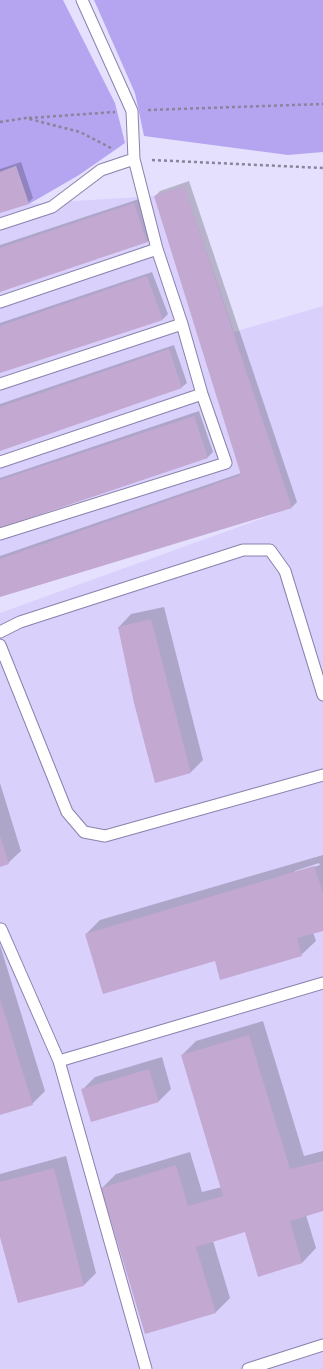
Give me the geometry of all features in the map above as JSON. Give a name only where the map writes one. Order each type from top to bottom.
[{"type":"lane","points":[[0,534],[226,463],[202,394],[182,324],[157,249],[134,159],[132,111],[82,0]]},
{"type":"lane","points":[[0,224],[52,207],[101,170],[134,159]]},
{"type":"lane","points":[[0,302],[157,249]]},
{"type":"lane","points":[[0,384],[182,324]]},
{"type":"lane","points":[[0,462],[202,394]]},
{"type":"lane","points":[[0,632],[20,622],[243,550],[270,550],[285,570],[323,695]]},
{"type":"lane","points":[[0,645],[67,812],[84,832],[105,836],[323,775]]},
{"type":"lane","points":[[1,929],[59,1062],[146,1369]]},
{"type":"lane","points":[[59,1062],[323,983]]},
{"type":"lane","points":[[248,1369],[323,1346]]},
{"type":"path","points":[[0,122],[26,118],[171,108],[323,104]]},
{"type":"path","points":[[26,118],[80,132],[134,159],[323,168]]},
{"type":"shaded area","points":[[0,0],[63,0],[115,103],[125,143],[79,175],[29,204],[16,166],[0,172]]},
{"type":"shaded area","points":[[94,0],[323,0],[323,152],[288,155],[144,136],[135,93]]},
{"type":"shaded area","points":[[16,166],[29,204],[154,196],[184,186],[234,332],[323,306],[323,1369],[0,1369],[0,613],[280,512],[0,597],[0,172]]},
{"type":"building","points":[[16,166],[29,204],[0,213],[0,172]]},
{"type":"building","points":[[184,186],[292,508],[0,597],[0,559],[241,475],[154,196]]},
{"type":"building","points":[[134,203],[147,242],[0,292],[0,248]]},
{"type":"building","points":[[147,276],[163,320],[0,373],[0,326]]},
{"type":"building","points":[[169,349],[182,388],[0,451],[0,407]]},
{"type":"building","points":[[194,416],[208,458],[0,528],[0,480]]},
{"type":"building","points":[[151,619],[191,773],[155,783],[134,703],[118,627]]},
{"type":"building","points":[[0,836],[9,864],[0,867]]},
{"type":"building","points":[[314,866],[323,893],[323,931],[297,938],[302,956],[220,980],[215,961],[103,994],[85,934]]},
{"type":"building","points":[[0,999],[33,1105],[0,1115]]},
{"type":"building","points":[[249,1035],[290,1169],[323,1161],[323,1211],[290,1221],[302,1263],[258,1277],[245,1232],[196,1247],[216,1313],[145,1334],[101,1188],[176,1165],[188,1206],[223,1196],[181,1055]]},
{"type":"building","points":[[149,1069],[159,1102],[91,1122],[81,1089]]},
{"type":"building","points":[[54,1168],[84,1286],[18,1303],[0,1237],[0,1182]]}]
